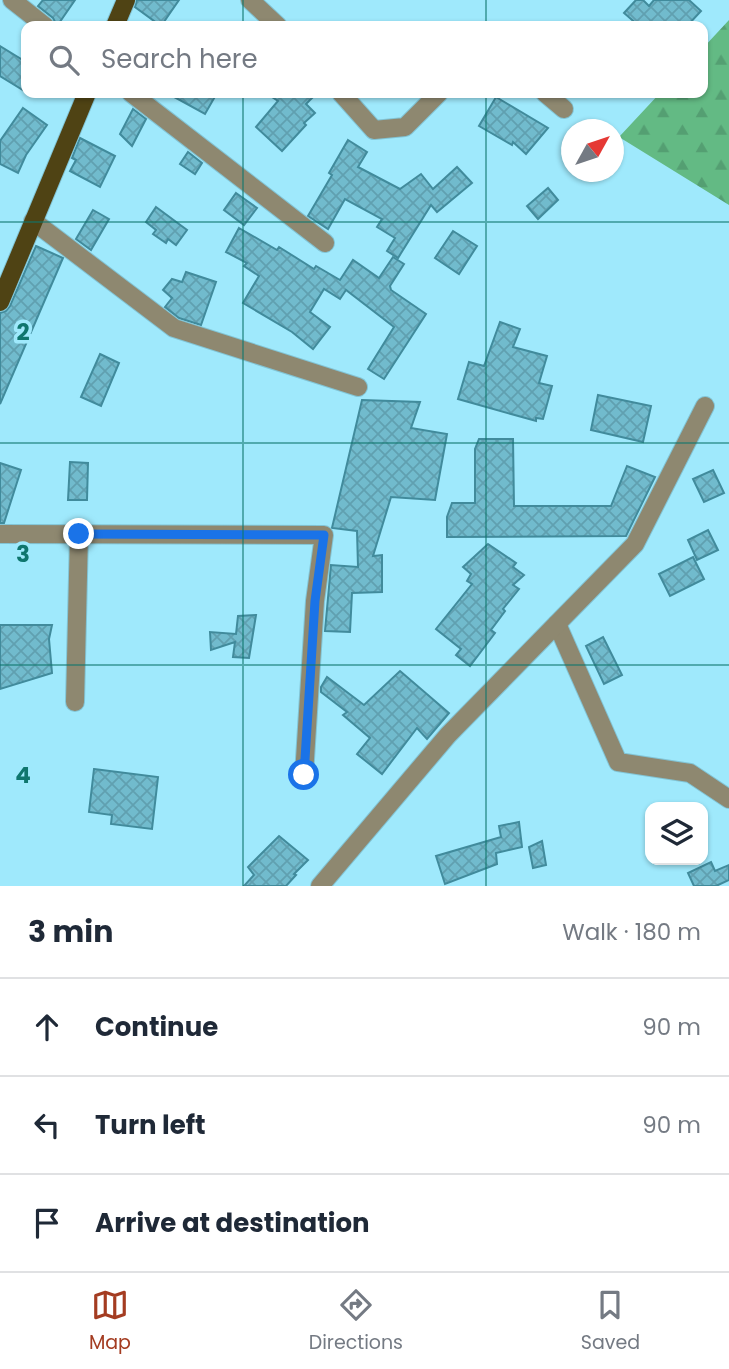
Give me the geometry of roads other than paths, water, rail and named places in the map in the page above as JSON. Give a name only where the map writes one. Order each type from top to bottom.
[{"type":"main road","points":[[117,21],[126,0]]},
{"type":"main road","points":[[0,302],[5,275],[33,221],[86,98]]},
{"type":"street","points":[[12,0],[39,21]]},
{"type":"street","points":[[250,0],[273,21]]},
{"type":"street","points":[[137,98],[325,243]]},
{"type":"street","points":[[345,98],[374,130],[405,127],[434,98]]},
{"type":"street","points":[[551,98],[565,109]]},
{"type":"street","points":[[33,221],[174,328],[358,387]]},
{"type":"street","points":[[320,886],[447,735],[635,544],[705,406]]},
{"type":"street","points":[[0,534],[324,535],[315,601],[304,775]]},
{"type":"street","points":[[75,702],[79,534]]},
{"type":"street","points":[[557,624],[618,762],[690,773],[729,799]]}]
